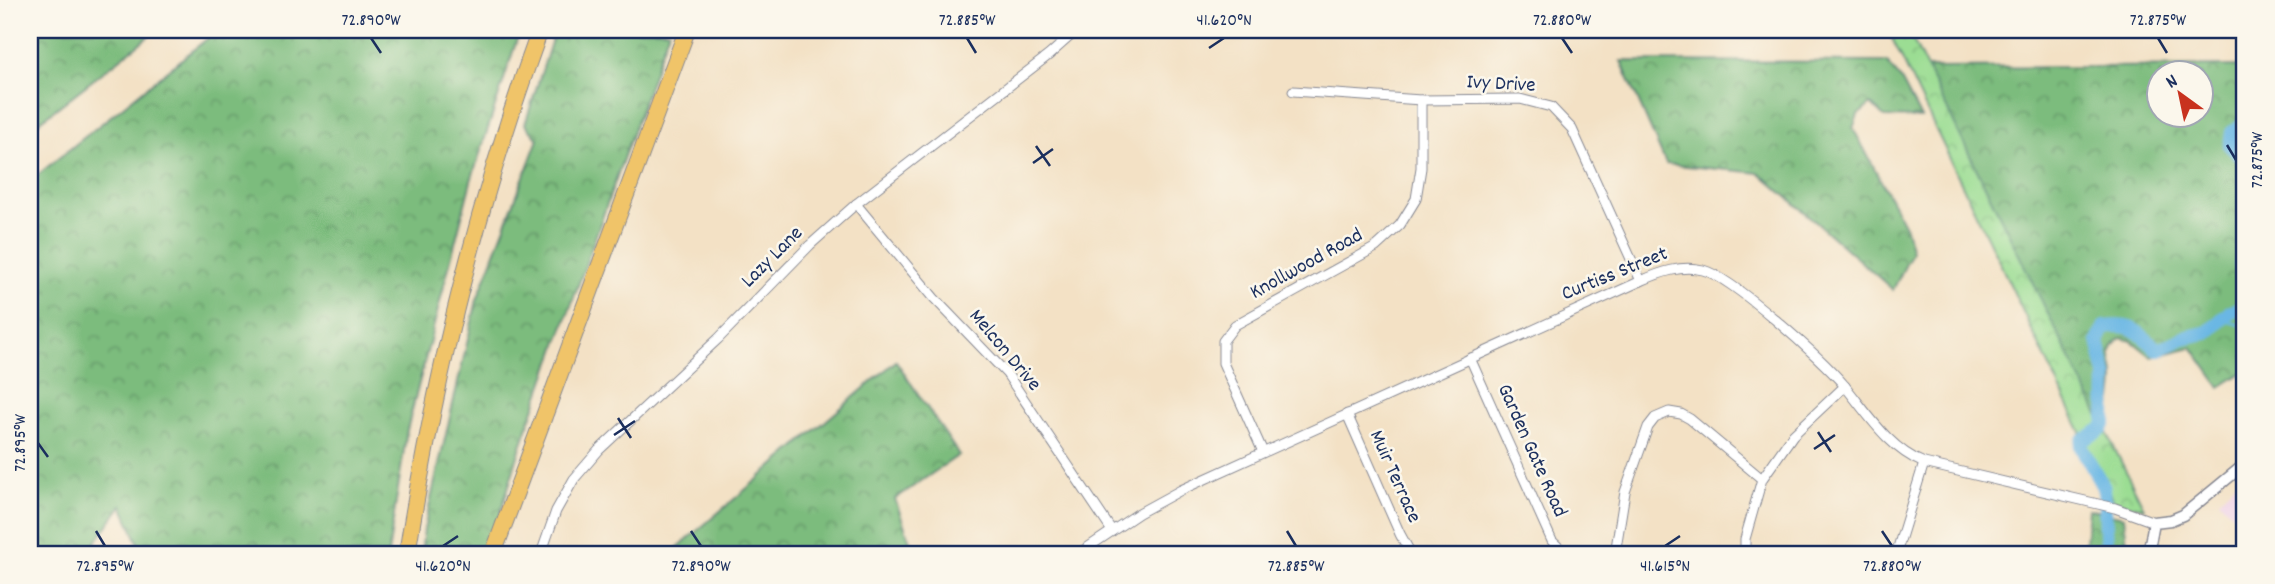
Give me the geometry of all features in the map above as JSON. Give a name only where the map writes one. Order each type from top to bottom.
[{"type":"highway","points":[[407,554],[430,423],[463,275],[502,140],[540,30]]},
{"type":"highway","points":[[493,554],[687,30]]},
{"type":"street","name":"Lazy Lane","points":[[541,554],[556,511],[574,479],[599,450],[718,339],[810,245],[856,204],[1049,55],[1077,30]]},
{"type":"street","name":"Ivy Drive","points":[[1293,91],[1421,100],[1521,99],[1551,107],[1572,129],[1641,281]]},
{"type":"street","name":"Knollwood Road","points":[[1263,452],[1223,363],[1223,341],[1235,325],[1376,247],[1400,225],[1416,199],[1418,188],[1421,168],[1421,100]]},
{"type":"street","name":"Melcon Drive","points":[[856,204],[934,299],[1007,374],[1112,531]]},
{"type":"street","name":"Curtiss Street","points":[[1078,554],[1155,503],[1263,452],[1641,281],[1675,269],[1688,268],[1715,274],[1808,349],[1845,386],[1893,444],[1911,458],[2115,508],[2154,522]]},
{"type":"street","name":"Garden Gate Road","points":[[1470,358],[1552,541],[1566,554]]},
{"type":"street","points":[[1745,554],[1745,540],[1762,479],[1793,435],[1845,386]]},
{"type":"street","points":[[1615,554],[1625,492],[1648,427],[1655,418],[1669,412],[1690,419],[1762,479]]},
{"type":"street","name":"Muir Terrace","points":[[1347,414],[1411,554]]},
{"type":"street","points":[[1896,554],[1924,463]]},
{"type":"street","points":[[2148,554],[2154,522],[2183,516],[2245,464]]},
{"type":"shaded area","points":[[2245,473],[2245,527],[2219,500]]},
{"type":"green space","points":[[30,30],[157,30],[30,129]]},
{"type":"green space","points":[[218,30],[520,30],[471,181],[407,430],[388,554],[143,554],[122,505],[87,554],[30,554],[30,181]]},
{"type":"green space","points":[[555,30],[669,30],[521,446],[488,554],[421,554],[424,529],[477,300],[538,139],[525,124]]},
{"type":"green space","points":[[1888,30],[1908,30],[2144,508],[2114,501]]},
{"type":"green space","points":[[1621,61],[1887,62],[1900,78],[1921,118],[1884,117],[1871,104],[1858,115],[1853,128],[1906,228],[1912,252],[1893,290],[1760,173],[1666,164]]},
{"type":"green space","points":[[2216,66],[2240,66],[2245,78],[2245,371],[2220,387],[2192,347],[2152,357],[2132,341],[2120,338],[2111,353],[2114,379],[2111,407],[2096,417],[1925,68],[2146,67],[2146,130],[2216,130]]},
{"type":"green space","points":[[896,361],[959,455],[895,499],[913,550],[906,554],[670,554]]},
{"type":"green space","points":[[2088,509],[2124,517],[2128,554],[2084,554]]},
{"type":"waterway","points":[[2245,123],[2232,132],[2230,146],[2245,160]]},
{"type":"waterway","points":[[2245,255],[2241,264],[2245,270]]},
{"type":"waterway","points":[[2103,554],[2107,547],[2104,488],[2081,447],[2083,440],[2102,429],[2105,422],[2106,375],[2098,341],[2105,327],[2123,326],[2135,330],[2158,350],[2184,338],[2208,332],[2231,311],[2245,306]]},
{"type":"waterway","points":[[2221,320],[2245,326]]}]
